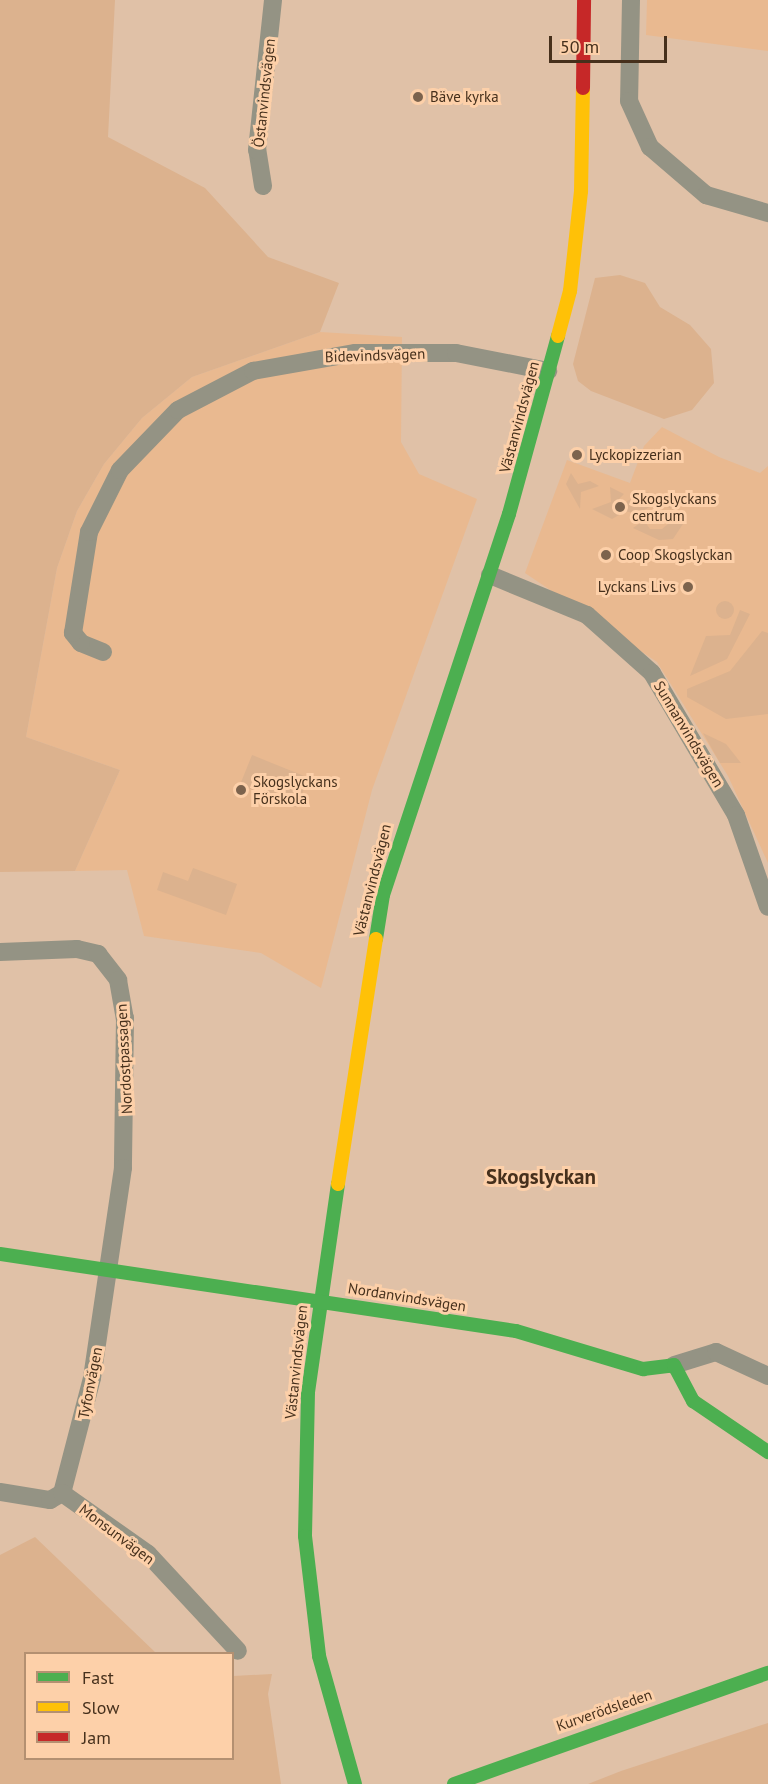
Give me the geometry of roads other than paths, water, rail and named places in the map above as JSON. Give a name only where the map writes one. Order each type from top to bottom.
[{"type":"street","name":"Östanvindsvägen","points":[[263,186],[257,150],[273,0]]},
{"type":"street","name":"Västanvindsvägen","points":[[355,1784],[319,1656],[305,1536],[307,1404],[320,1299],[383,895],[490,574],[570,291],[581,191],[584,0]]},
{"type":"street","points":[[631,0],[629,101],[650,147],[706,195],[768,213]]},
{"type":"street","name":"Bidevindsvägen","points":[[103,652],[81,643],[73,633],[89,532],[120,470],[178,410],[253,371],[356,353],[456,353],[548,371]]},
{"type":"street","name":"Sunnanvindsvägen","points":[[490,574],[587,615],[652,673],[736,815],[768,907]]},
{"type":"street","name":"Nordostpassagen","points":[[0,952],[88,950],[106,961],[118,980],[125,1018],[126,1140],[107,1269]]},
{"type":"street","name":"Nordanvindsvägen","points":[[0,1254],[320,1299],[516,1331],[623,1366],[674,1365]]},
{"type":"street","name":"Tyfonvägen","points":[[62,1493],[92,1378],[107,1269]]},
{"type":"street","points":[[768,1376],[716,1352],[674,1365],[693,1401],[768,1452]]},
{"type":"street","points":[[0,1492],[50,1500],[62,1493]]},
{"type":"street","name":"Monsunvägen","points":[[62,1493],[148,1554],[238,1651]]},
{"type":"street","name":"Kurverödsleden","points":[[454,1784],[768,1673]]},
{"type":"place","name":"Bäve kyrka","points":[[418,97]]},
{"type":"place","name":"Lyckopizzerian","points":[[577,455]]},
{"type":"place","name":"Skogslyckans centrum","points":[[620,507]]},
{"type":"place","name":"Coop Skogslyckan","points":[[606,555]]},
{"type":"place","name":"Lyckans Livs","points":[[688,587]]},
{"type":"place","name":"Skogslyckans Förskola","points":[[241,790]]},
{"type":"district","name":"Skogslyckan","points":[[541,1177]]}]
